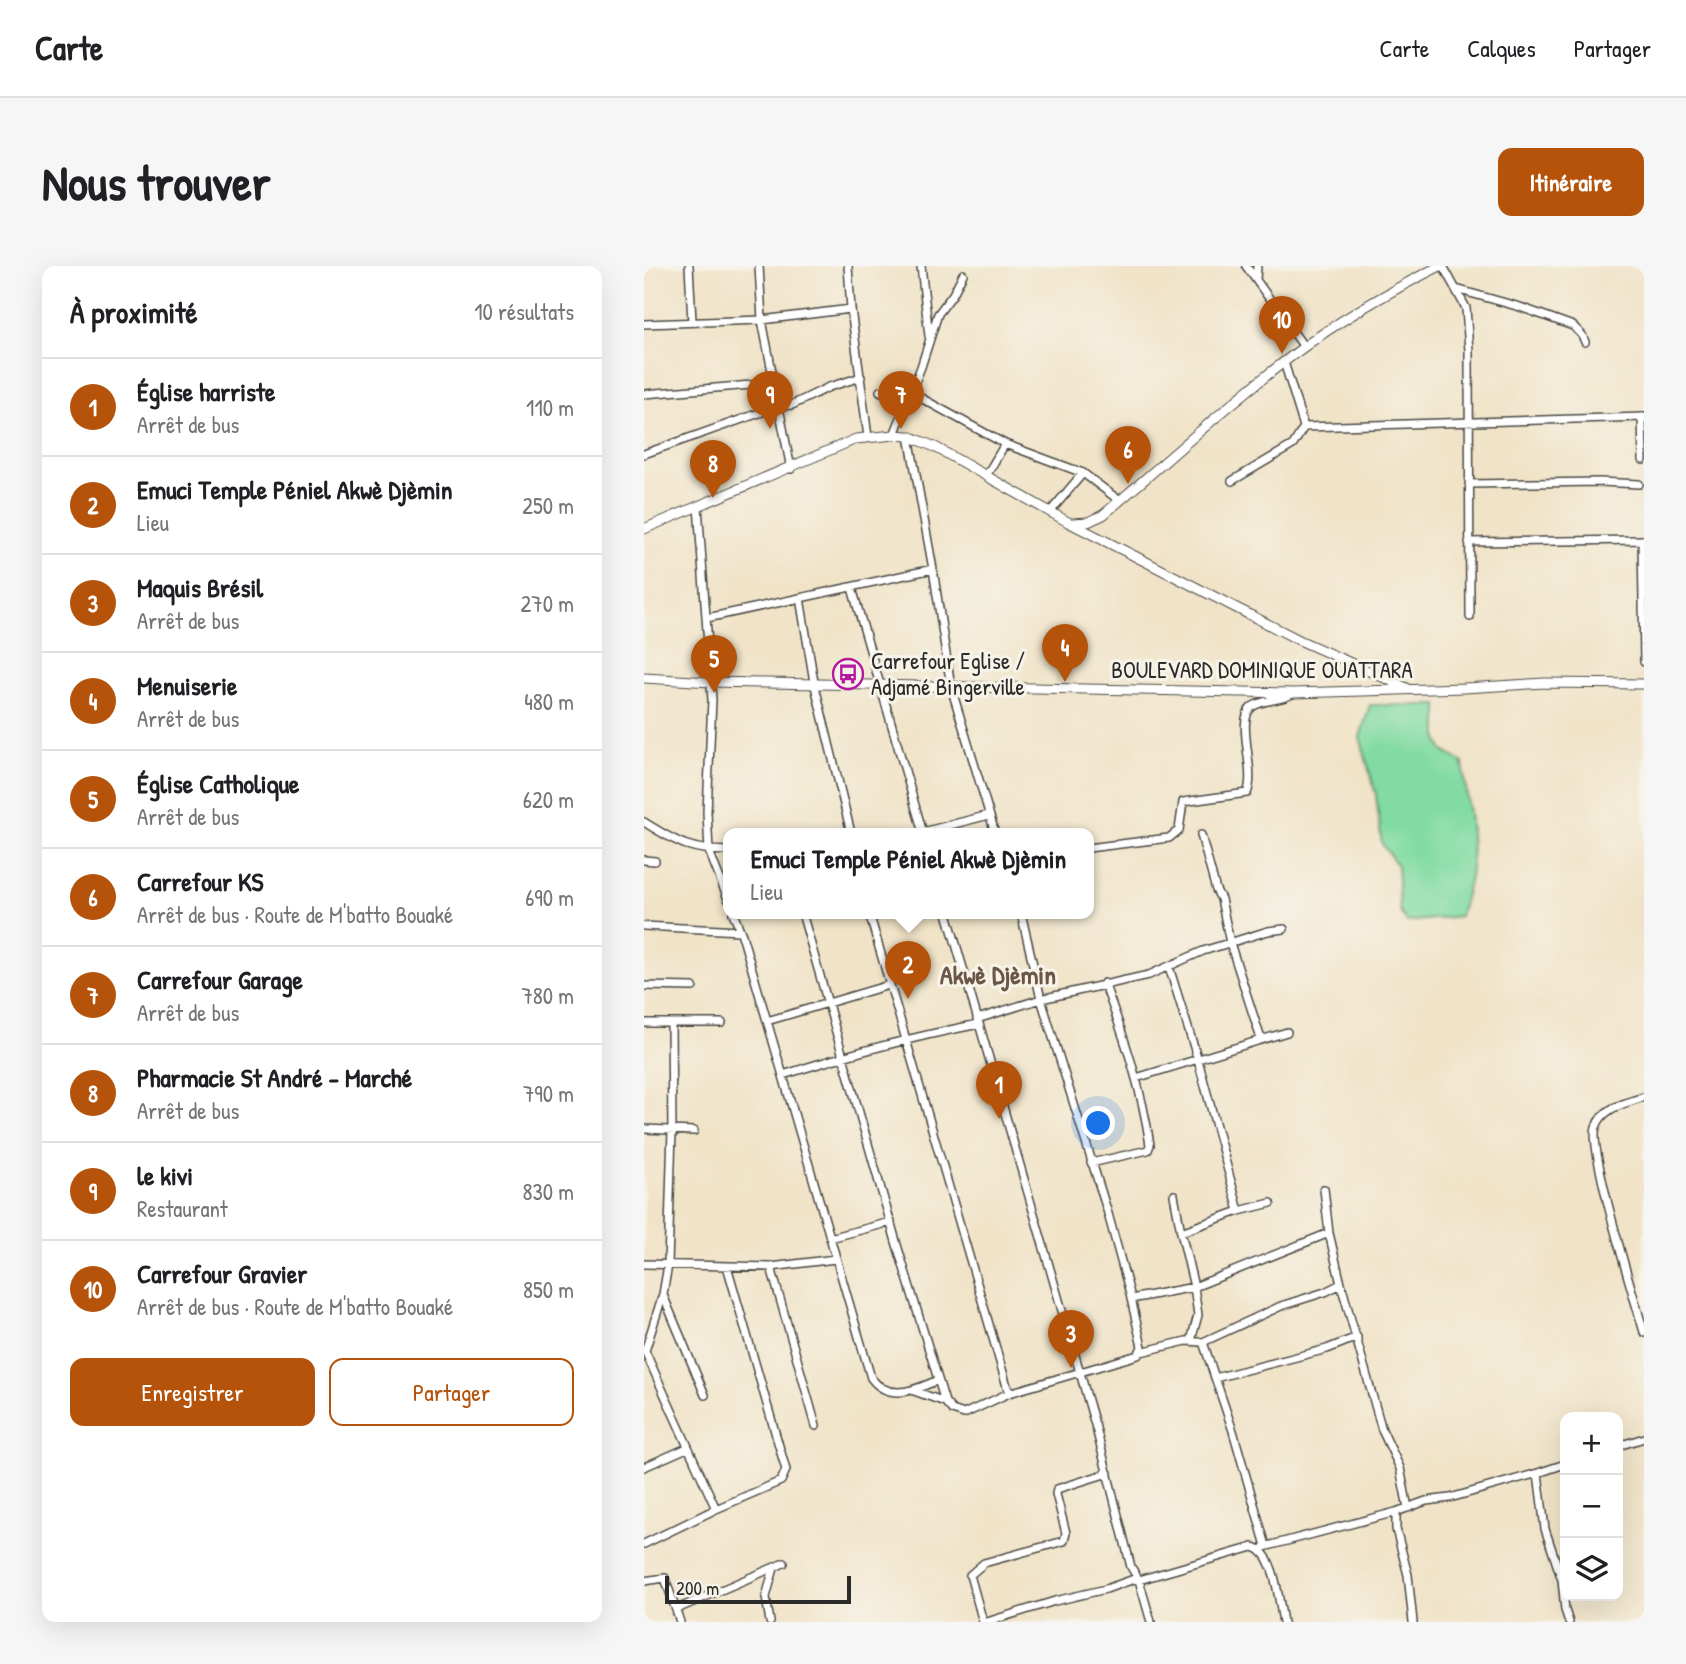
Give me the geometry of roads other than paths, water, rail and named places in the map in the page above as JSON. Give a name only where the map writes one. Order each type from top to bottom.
[{"type":"street","points":[[688,266],[692,321]]},
{"type":"street","points":[[759,266],[762,320],[791,469]]},
{"type":"street","points":[[848,266],[868,437]]},
{"type":"street","points":[[921,266],[929,337]]},
{"type":"street","points":[[1246,266],[1304,347]]},
{"type":"street","points":[[1255,279],[1257,266]]},
{"type":"street","points":[[1068,522],[1096,520],[1304,347],[1362,309],[1441,266],[1466,308],[1470,617]]},
{"type":"street","points":[[894,435],[921,368],[938,314],[953,294],[963,274]]},
{"type":"street","points":[[1456,289],[1520,307],[1573,326],[1585,342]]},
{"type":"street","points":[[644,324],[762,320],[851,309]]},
{"type":"street","points":[[1232,481],[1293,445],[1304,427],[1284,362]]},
{"type":"street","points":[[644,454],[779,406],[792,405],[829,387],[860,377]]},
{"type":"street","points":[[644,394],[774,383]]},
{"type":"street","points":[[880,391],[905,404]]},
{"type":"street","points":[[910,392],[1005,444],[1083,473],[1120,501]]},
{"type":"street","points":[[1304,427],[1643,417],[1643,460]]},
{"type":"street","points":[[909,436],[951,687],[993,828]]},
{"type":"street","points":[[644,529],[838,447],[868,437],[909,436],[935,446],[1068,522],[1299,640],[1409,689]]},
{"type":"street","points":[[986,476],[1005,444]]},
{"type":"street","points":[[1050,512],[1083,473]]},
{"type":"street","points":[[1469,484],[1639,484]]},
{"type":"street","points":[[698,506],[710,682],[709,850],[723,886]]},
{"type":"street","points":[[1469,542],[1643,540],[1644,662]]},
{"type":"street","points":[[707,618],[933,569]]},
{"type":"street","points":[[852,588],[922,828]]},
{"type":"street","points":[[800,598],[814,682],[849,828]]},
{"type":"street","name":"BOULEVARD DOMINIQUE OUATTARA","points":[[644,678],[710,682],[1294,693],[1545,684],[1644,684]]},
{"type":"street","points":[[1094,847],[1169,838],[1179,830],[1183,802],[1247,793],[1250,789],[1245,718],[1248,710],[1256,704],[1286,698],[1294,693]]},
{"type":"street","points":[[940,828],[989,816]]},
{"type":"street","points":[[644,822],[686,847],[723,851]]},
{"type":"street","points":[[1201,835],[1221,900],[1230,943],[1261,1039]]},
{"type":"street","points":[[644,860],[655,861]]},
{"type":"street","points":[[735,919],[871,1378],[877,1388],[884,1391],[914,1391],[945,1402]]},
{"type":"street","points":[[804,919],[938,1380],[945,1402],[952,1410],[964,1414],[1009,1393],[1141,1352],[1191,1341],[1203,1342],[1281,1306],[1341,1284]]},
{"type":"street","points":[[871,919],[1009,1393]]},
{"type":"street","points":[[949,919],[1108,1472],[1131,1567],[1138,1579],[1151,1622]]},
{"type":"street","points":[[1022,919],[1041,999],[1131,1298],[1142,1343],[1141,1352]]},
{"type":"street","points":[[644,926],[740,931]]},
{"type":"street","points":[[783,1075],[844,1055],[978,1021],[1041,999],[1149,975],[1203,951],[1268,931],[1284,929]]},
{"type":"street","points":[[1169,967],[1198,1060],[1239,1211]]},
{"type":"street","points":[[1091,1163],[1148,1150],[1150,1145],[1136,1078],[1104,983]]},
{"type":"street","points":[[767,1021],[889,985]]},
{"type":"street","points":[[644,986],[693,987]]},
{"type":"street","points":[[644,1023],[722,1023]]},
{"type":"street","points":[[671,1023],[672,1130],[668,1265],[663,1294],[645,1352],[716,1509]]},
{"type":"street","points":[[1136,1078],[1287,1032]]},
{"type":"street","points":[[1644,1097],[1606,1111],[1595,1129],[1607,1194],[1644,1332]]},
{"type":"street","points":[[644,1129],[694,1130]]},
{"type":"street","points":[[1324,1189],[1329,1233],[1341,1284],[1382,1430],[1400,1468],[1408,1507]]},
{"type":"street","points":[[1174,1195],[1198,1315],[1191,1341]]},
{"type":"street","points":[[1181,1232],[1239,1211],[1271,1203]]},
{"type":"street","points":[[830,1238],[891,1222]]},
{"type":"street","points":[[1131,1298],[1194,1287],[1329,1233]]},
{"type":"street","points":[[644,1264],[771,1267],[835,1259]]},
{"type":"street","points":[[644,1544],[781,1481],[786,1470],[727,1266]]},
{"type":"street","points":[[771,1267],[816,1426]]},
{"type":"street","points":[[663,1294],[705,1395]]},
{"type":"street","points":[[1215,1378],[1327,1349],[1357,1337]]},
{"type":"street","points":[[1203,1342],[1233,1430],[1283,1622]]},
{"type":"street","points":[[914,1391],[938,1380]]},
{"type":"street","points":[[1623,1444],[1644,1438]]},
{"type":"street","points":[[644,1467],[687,1448]]},
{"type":"street","points":[[1108,1472],[1057,1489],[1066,1533],[1064,1541],[984,1563],[970,1575],[985,1622],[1253,1547],[1263,1547],[1396,1513],[1408,1507],[1560,1466]]},
{"type":"street","points":[[1538,1473],[1545,1529],[1562,1580],[1569,1622]]},
{"type":"street","points":[[1396,1513],[1396,1529],[1408,1575],[1413,1622]]},
{"type":"street","points":[[677,1609],[784,1563]]},
{"type":"street","points":[[770,1622],[766,1597],[774,1568]]},
{"type":"street","points":[[644,1581],[665,1577],[680,1622]]},
{"type":"place","name":"Carrefour Gravier","points":[[1282,354]]},
{"type":"place","name":"le kivi","points":[[770,429]]},
{"type":"place","name":"Carrefour Garage","points":[[901,429]]},
{"type":"place","name":"Carrefour KS","points":[[1128,484]]},
{"type":"place","name":"Pharmacie St André - Marché","points":[[713,498]]},
{"type":"place","name":"Carrefour Eglise / Adjamé Bingerville","points":[[848,674]]},
{"type":"place","name":"Menuiserie","points":[[1065,682]]},
{"type":"place","name":"Église Catholique","points":[[714,693]]},
{"type":"place","name":"Emuci Temple Péniel Akwè Djèmin","points":[[908,999]]},
{"type":"place","name":"Église harriste","points":[[999,1119]]},
{"type":"place","name":"Maquis Brésil","points":[[1071,1368]]},
{"type":"district","name":"Akwè Djèmin","points":[[998,975]]}]
